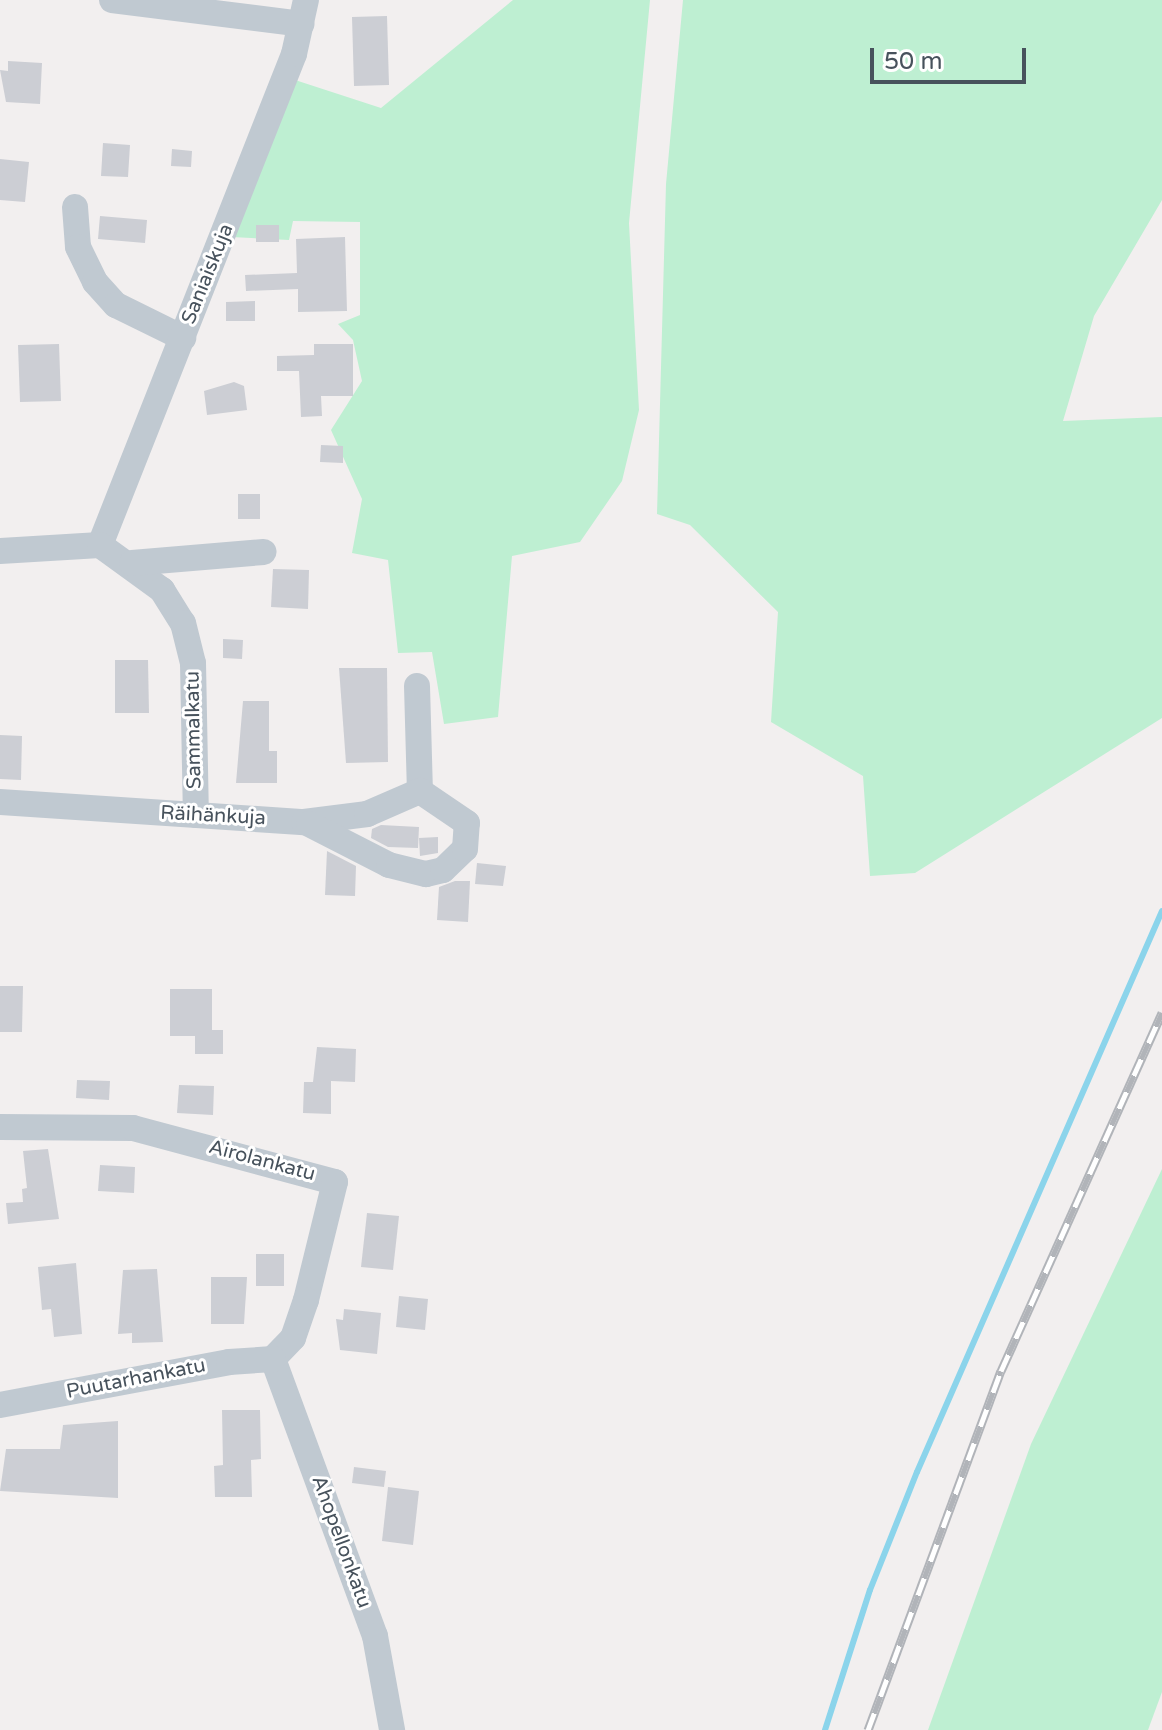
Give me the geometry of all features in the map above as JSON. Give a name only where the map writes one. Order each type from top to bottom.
[{"type":"street","points":[[112,0],[303,12]]},
{"type":"street","name":"Saniaiskuja","points":[[100,545],[183,338],[303,12]]},
{"type":"street","points":[[75,207],[78,247],[95,282],[116,305],[183,338]]},
{"type":"street","points":[[0,551],[100,545]]},
{"type":"street","name":"Sammalkatu","points":[[100,545],[132,563],[162,590],[183,623],[193,663],[196,815]]},
{"type":"street","points":[[132,563],[264,552]]},
{"type":"street","points":[[304,822],[389,865],[426,874],[443,870],[465,849],[467,823],[420,791],[417,686]]},
{"type":"street","name":"Räihänkuja","points":[[0,802],[304,822],[367,814],[420,791]]},
{"type":"street","name":"Airolankatu","points":[[0,1127],[133,1128],[335,1182],[306,1300],[293,1338],[273,1359]]},
{"type":"street","name":"Puutarhankatu","points":[[0,1405],[229,1362],[273,1359]]},
{"type":"street","name":"Ahopellonkatu","points":[[273,1359],[375,1636],[392,1730]]},
{"type":"green space","points":[[513,0],[650,0],[629,223],[639,410],[622,481],[580,542],[512,556],[498,717],[444,724],[432,652],[398,653],[388,560],[352,553],[362,499],[331,430],[362,381],[353,340],[338,324],[360,315],[360,222],[293,221],[289,240],[232,237],[292,79],[381,108]]},
{"type":"green space","points":[[683,0],[1162,0],[1162,200],[1094,316],[1063,421],[1162,417],[1162,718],[915,873],[870,876],[863,776],[771,722],[778,612],[690,525],[657,514],[666,184]]},
{"type":"green space","points":[[1162,1169],[1162,1692],[1148,1730],[928,1730],[1031,1444]]},
{"type":"building","points":[[387,16],[389,85],[354,86],[352,17]]},
{"type":"building","points":[[8,61],[42,63],[40,104],[6,102],[0,70],[8,71]]},
{"type":"building","points":[[103,143],[130,145],[128,177],[101,176]]},
{"type":"building","points":[[172,149],[192,151],[191,167],[171,166]]},
{"type":"building","points":[[0,159],[29,162],[25,202],[0,200]]},
{"type":"building","points":[[100,216],[147,220],[145,243],[98,239]]},
{"type":"building","points":[[256,225],[279,225],[279,242],[256,242]]},
{"type":"building","points":[[345,237],[347,311],[298,312],[298,289],[246,291],[245,275],[297,273],[296,239]]},
{"type":"building","points":[[255,301],[255,321],[226,321],[226,302]]},
{"type":"building","points":[[59,344],[61,401],[20,402],[18,345]]},
{"type":"building","points":[[314,344],[353,344],[353,396],[321,396],[322,416],[301,417],[299,371],[277,371],[277,356],[314,355]]},
{"type":"building","points":[[234,382],[244,386],[247,410],[207,415],[204,391]]},
{"type":"building","points":[[321,445],[343,446],[343,463],[320,462]]},
{"type":"building","points":[[238,494],[260,494],[260,519],[238,519]]},
{"type":"building","points":[[273,569],[309,570],[308,609],[271,607]]},
{"type":"building","points":[[223,639],[243,640],[242,659],[223,658]]},
{"type":"building","points":[[115,660],[148,660],[149,713],[115,713]]},
{"type":"building","points":[[339,668],[387,668],[388,762],[346,763]]},
{"type":"building","points":[[243,701],[269,701],[269,751],[277,751],[277,783],[236,783]]},
{"type":"building","points":[[0,735],[22,736],[21,780],[0,779]]},
{"type":"building","points":[[381,825],[419,827],[418,848],[388,847],[371,838],[372,829]]},
{"type":"building","points":[[438,837],[438,853],[420,856],[419,838]]},
{"type":"building","points":[[327,851],[356,866],[355,896],[325,895]]},
{"type":"building","points":[[477,863],[506,866],[503,886],[475,884]]},
{"type":"building","points":[[455,881],[470,881],[468,922],[437,920],[439,887]]},
{"type":"building","points":[[0,986],[23,986],[22,1032],[0,1032]]},
{"type":"building","points":[[170,989],[212,989],[212,1030],[223,1030],[223,1054],[195,1054],[195,1036],[170,1036]]},
{"type":"building","points":[[317,1047],[356,1049],[355,1082],[331,1081],[331,1114],[303,1113],[304,1082],[313,1082]]},
{"type":"building","points":[[77,1080],[110,1081],[109,1100],[76,1098]]},
{"type":"building","points":[[179,1085],[214,1086],[213,1115],[177,1113]]},
{"type":"building","points":[[48,1149],[59,1219],[8,1224],[6,1203],[23,1202],[22,1189],[27,1188],[23,1151]]},
{"type":"building","points":[[100,1165],[135,1167],[134,1193],[98,1191]]},
{"type":"building","points":[[367,1213],[399,1216],[393,1270],[361,1267]]},
{"type":"building","points":[[256,1254],[284,1254],[284,1286],[256,1286]]},
{"type":"building","points":[[76,1263],[82,1334],[54,1337],[51,1309],[42,1310],[38,1267]]},
{"type":"building","points":[[157,1269],[163,1342],[132,1343],[132,1333],[118,1334],[123,1270]]},
{"type":"building","points":[[211,1277],[247,1277],[244,1324],[211,1324]]},
{"type":"building","points":[[399,1296],[428,1299],[425,1330],[396,1327]]},
{"type":"building","points":[[344,1309],[381,1313],[377,1354],[340,1350],[336,1319],[343,1320]]},
{"type":"building","points":[[222,1410],[260,1410],[261,1459],[251,1460],[252,1497],[215,1497],[214,1466],[223,1465]]},
{"type":"building","points":[[118,1421],[118,1498],[0,1491],[6,1449],[60,1449],[63,1425]]},
{"type":"building","points":[[354,1467],[386,1471],[384,1487],[352,1483]]},
{"type":"building","points":[[388,1487],[419,1491],[413,1545],[382,1541]]},
{"type":"waterway","points":[[825,1730],[870,1590],[917,1472],[1162,911]]},
{"type":"railway","points":[[868,1730],[1001,1371],[1162,1013]]}]
